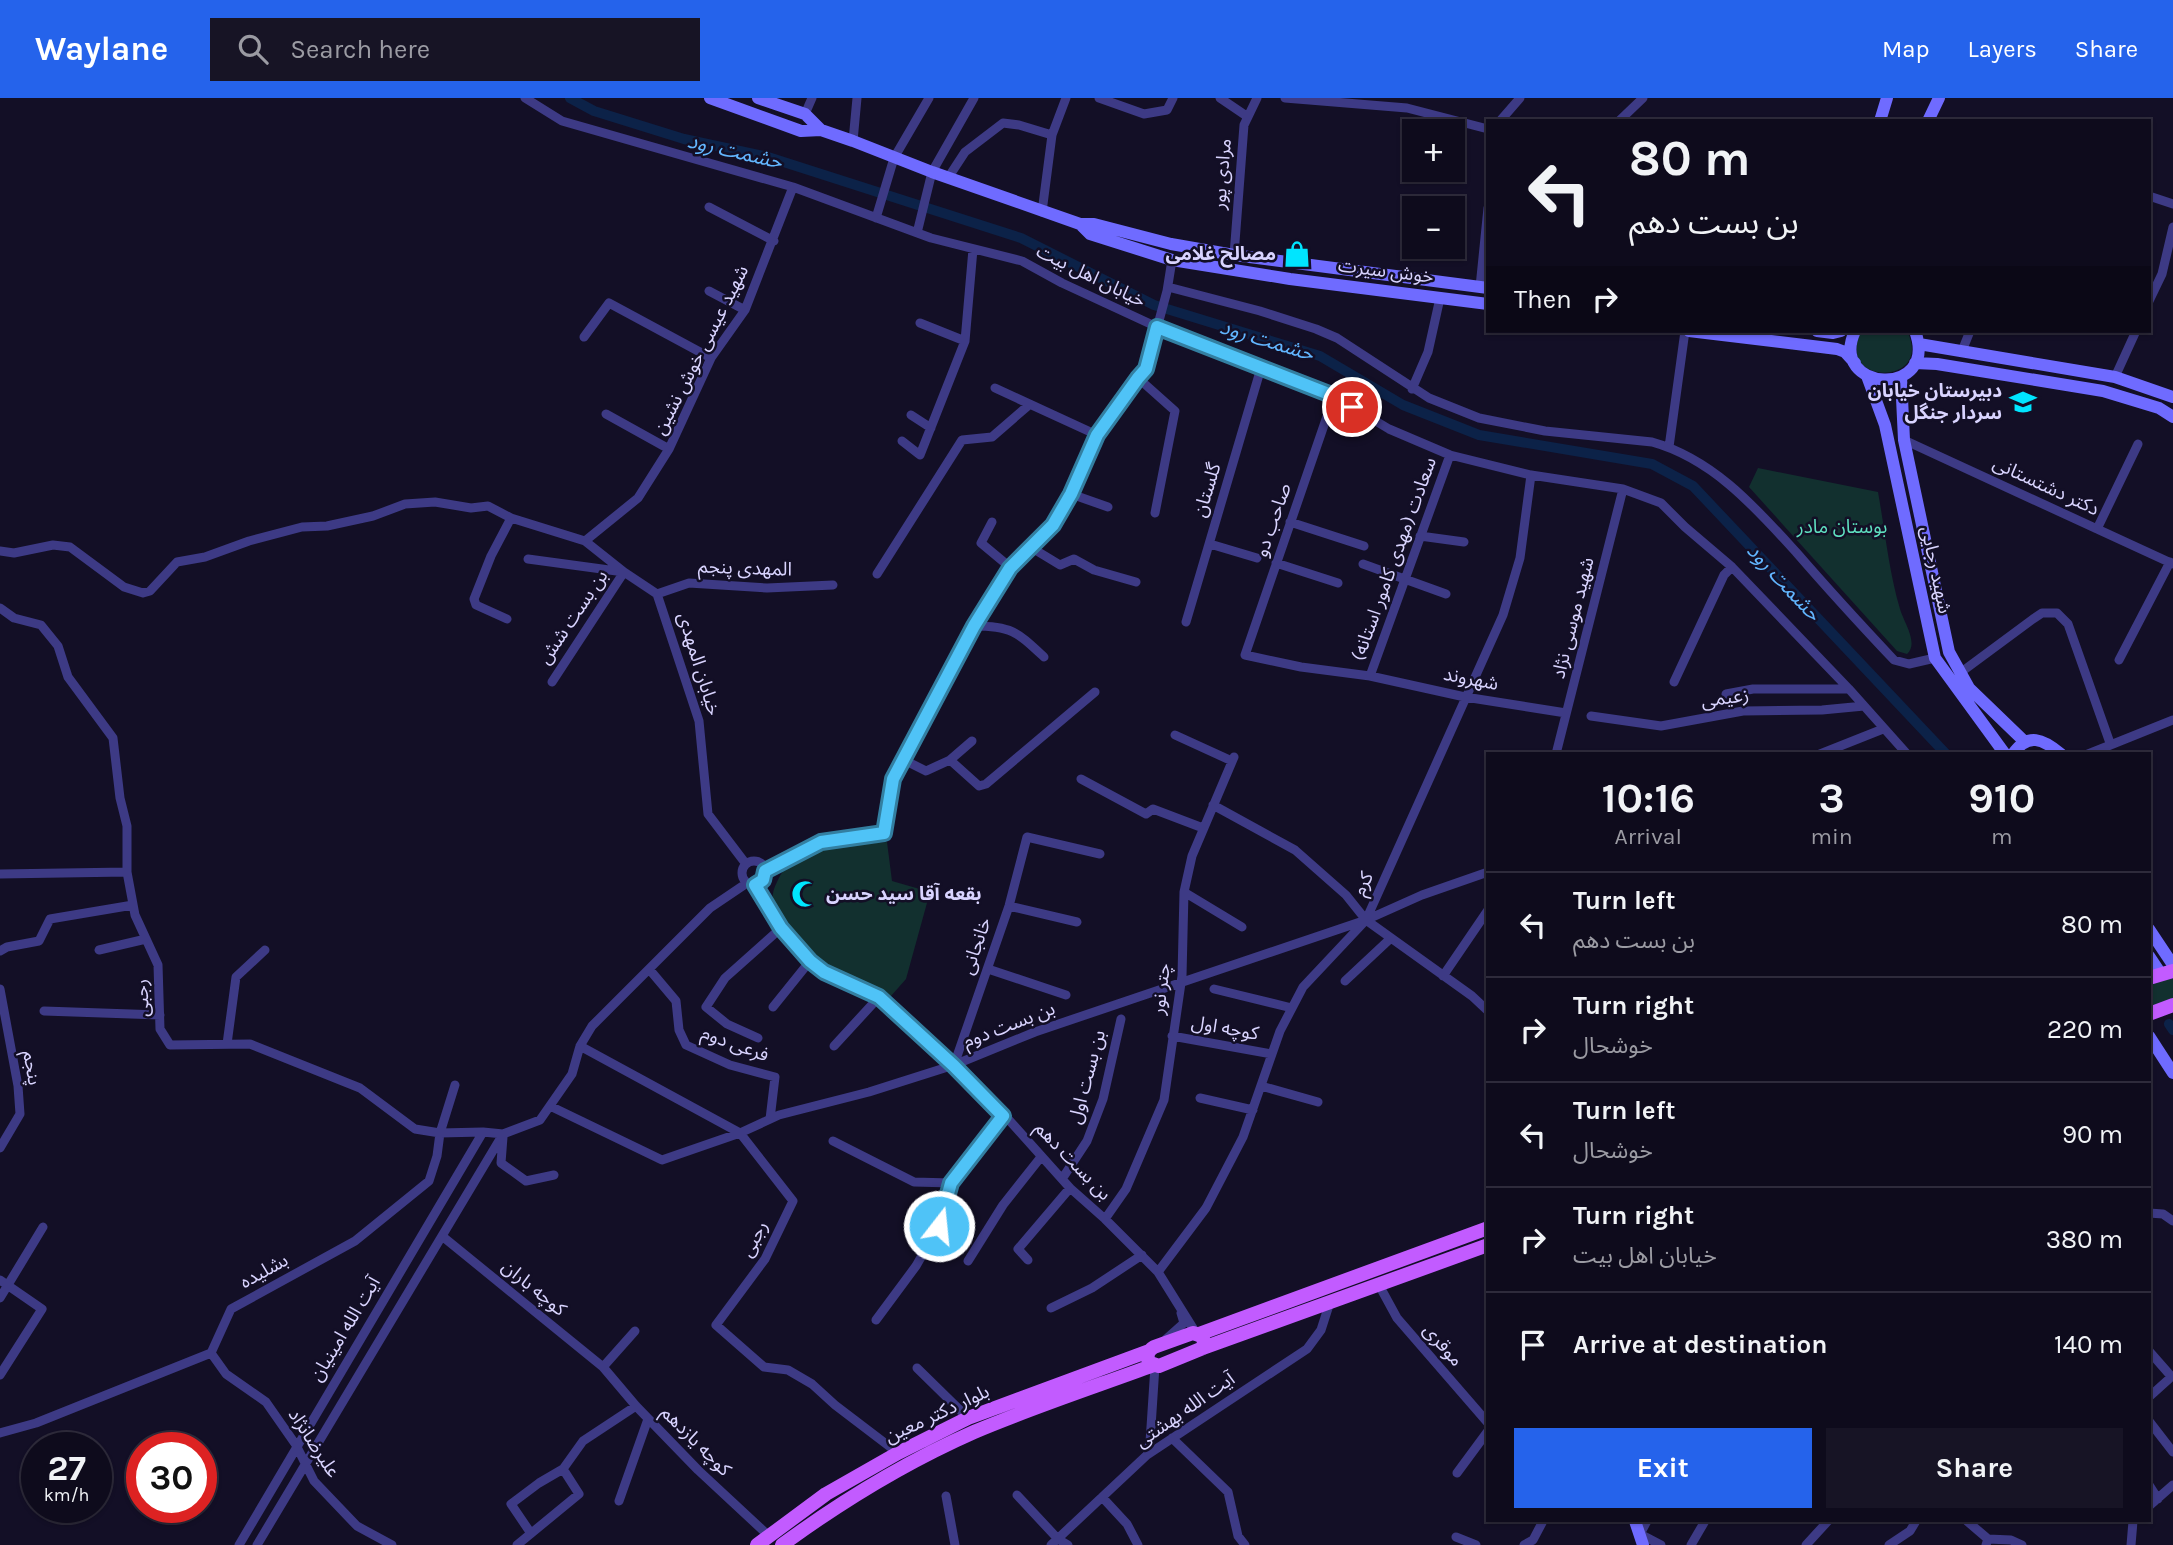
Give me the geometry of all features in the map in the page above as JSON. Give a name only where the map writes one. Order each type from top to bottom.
[{"type":"main road","name":"خوش سیرت","points":[[710,98],[801,131],[821,130],[1080,224],[1094,224],[1171,244],[1234,255],[1484,287]]},
{"type":"main road","name":"خوش سیرت","points":[[758,98],[805,114],[821,130]]},
{"type":"main road","points":[[1881,119],[1887,98]]},
{"type":"main road","points":[[1929,119],[1939,98]]},
{"type":"main road","name":"خوش سیرت","points":[[1080,224],[1090,234],[1172,260],[1290,279],[1486,304]]},
{"type":"main road","points":[[1727,333],[1767,335],[1837,349],[1845,352],[1867,376],[1884,381],[1901,377],[1915,363],[1919,344],[1916,333]]},
{"type":"main road","points":[[1855,333],[1851,346],[1855,363]]},
{"type":"main road","points":[[1919,344],[2115,377],[2173,397]]},
{"type":"main road","points":[[1915,363],[1950,366],[2103,391],[2159,408],[2173,417]]},
{"type":"main road","name":"شهید رجایی","points":[[1867,376],[1885,425],[1935,658],[2004,752]]},
{"type":"main road","name":"شهید رجایی","points":[[1901,377],[1904,440],[1949,652],[1969,688],[2025,742]]},
{"type":"main road","points":[[2014,752],[2020,744],[2031,739],[2042,741],[2058,752]]},
{"type":"main road","points":[[2151,935],[2164,972]]},
{"type":"main road","points":[[2151,958],[2164,972]]},
{"type":"main road","points":[[2151,1013],[2173,1005]]},
{"type":"main road","points":[[2151,1039],[2173,1073]]},
{"type":"main road","points":[[1199,1338],[1486,1228]]},
{"type":"main road","points":[[1199,1338],[1330,1302],[1486,1246]]},
{"type":"main road","name":"بلوار دکتر معین","points":[[763,1540],[826,1494],[898,1453],[968,1418],[1154,1348],[1199,1338]]},
{"type":"main road","name":"بلوار دکتر معین","points":[[782,1545],[834,1507],[900,1469],[974,1432],[1159,1366],[1199,1338]]},
{"type":"main road","points":[[1154,1348],[1148,1360],[1154,1366]]},
{"type":"main road","points":[[1635,1522],[1642,1540]]},
{"type":"street","name":"خیابان اهل بیت","points":[[525,98],[562,121],[793,187],[931,239],[1022,261],[1062,283],[1261,368],[1334,396],[1389,429],[1450,454],[1531,475],[1623,489],[1661,503],[1731,567],[1906,752]]},
{"type":"street","points":[[805,114],[811,98]]},
{"type":"street","points":[[853,141],[857,98]]},
{"type":"street","points":[[876,218],[894,158],[929,98]]},
{"type":"street","points":[[917,233],[932,172],[974,98]]},
{"type":"street","points":[[1042,212],[1052,135],[1066,98]]},
{"type":"street","points":[[1099,98],[1144,114],[1167,110],[1173,98]]},
{"type":"street","points":[[1220,98],[1248,117]]},
{"type":"street","name":"مرادی پور","points":[[1234,255],[1244,125],[1257,98]]},
{"type":"street","points":[[1284,98],[1407,108],[1486,128]]},
{"type":"street","points":[[1502,119],[1520,98]]},
{"type":"street","points":[[1621,119],[1643,98]]},
{"type":"street","points":[[948,178],[965,152],[1003,123],[1052,135]]},
{"type":"street","name":"شهید عیسی خوش نشین","points":[[585,541],[638,498],[669,449],[711,358],[745,310],[793,187]]},
{"type":"street","points":[[2151,197],[2173,204]]},
{"type":"street","points":[[709,207],[774,241]]},
{"type":"street","points":[[2151,297],[2162,274],[2173,227]]},
{"type":"street","points":[[1484,287],[1486,248]]},
{"type":"street","points":[[902,441],[920,455],[965,341],[973,249]]},
{"type":"street","points":[[765,871],[821,842],[884,833],[893,779],[974,626],[1010,568],[1053,525],[1071,494],[1097,435],[1146,369],[1168,289],[1172,260]]},
{"type":"street","points":[[1168,289],[1316,329],[1347,344],[1429,398],[1479,418],[1545,431],[1652,442],[1669,447],[1705,466],[1758,510],[1894,660],[1909,664],[1935,658]]},
{"type":"street","points":[[709,291],[745,310]]},
{"type":"street","points":[[1412,388],[1428,352],[1440,298]]},
{"type":"street","points":[[584,337],[609,303],[711,358]]},
{"type":"street","points":[[920,323],[965,341]]},
{"type":"street","points":[[1669,447],[1687,333]]},
{"type":"street","points":[[1962,351],[1969,333]]},
{"type":"street","points":[[2115,377],[2135,333]]},
{"type":"street","name":"گلستان","points":[[1186,622],[1261,368]]},
{"type":"street","points":[[1138,378],[1175,411],[1155,513]]},
{"type":"street","points":[[995,388],[1097,435]]},
{"type":"street","name":"صاحب دو","points":[[1245,655],[1334,396]]},
{"type":"street","points":[[877,574],[962,440],[992,437],[1030,404]]},
{"type":"street","points":[[606,414],[669,449]]},
{"type":"street","points":[[911,415],[931,428]]},
{"type":"street","name":"دکتر دشتستانی","points":[[1904,440],[2171,563]]},
{"type":"street","points":[[2097,529],[2138,444]]},
{"type":"street","name":"سعادت (مهدی کامور استانه)","points":[[1370,676],[1450,454]]},
{"type":"street","name":"کرم","points":[[1158,1272],[1206,1208],[1243,1137],[1280,1031],[1303,988],[1366,920],[1503,615],[1521,558],[1531,475]]},
{"type":"street","name":"شهید موسی نژاد","points":[[1556,752],[1623,489]]},
{"type":"street","points":[[1071,494],[1108,507]]},
{"type":"street","points":[[0,551],[15,553],[53,545],[70,547],[124,587],[143,593],[149,591],[177,562],[205,557],[249,541],[302,527],[327,526],[373,516],[405,504],[435,502],[471,508],[488,506],[511,518],[585,541]]},
{"type":"street","points":[[507,619],[476,605],[474,598],[491,556],[511,518]]},
{"type":"street","points":[[992,522],[981,543],[1010,568]]},
{"type":"street","points":[[1290,522],[1364,546]]},
{"type":"street","points":[[1420,537],[1464,542]]},
{"type":"street","name":"خيابان المهدی","points":[[585,541],[657,594],[699,721],[708,814],[746,864]]},
{"type":"street","points":[[1210,544],[1257,558]]},
{"type":"street","points":[[1032,548],[1060,565],[1074,559],[1094,570],[1136,582]]},
{"type":"street","points":[[528,559],[624,572]]},
{"type":"street","points":[[1276,562],[1338,583]]},
{"type":"street","points":[[2119,660],[2171,563]]},
{"type":"street","points":[[1363,564],[1447,594]]},
{"type":"street","points":[[1674,682],[1724,575],[1731,567]]},
{"type":"street","name":"بن بست شش","points":[[552,682],[624,572]]},
{"type":"street","name":"المهدی پنجم","points":[[657,594],[689,583],[767,589],[833,585]]},
{"type":"street","name":"رجبی","points":[[0,608],[14,618],[41,625],[58,646],[68,677],[113,738],[120,798],[127,826],[127,872],[133,905],[158,965],[160,1030],[170,1045],[250,1044],[360,1088],[415,1129],[440,1133],[483,1132],[503,1135]]},
{"type":"street","points":[[1960,673],[2033,618],[2042,613],[2057,613],[2068,624],[2110,743]]},
{"type":"street","points":[[974,626],[1001,626],[1012,631],[1044,657]]},
{"type":"street","name":"شهروند","points":[[1245,655],[1301,667],[1370,676],[1465,697],[1566,713]]},
{"type":"street","points":[[1726,694],[1752,689],[1849,689]]},
{"type":"street","points":[[950,760],[979,786],[986,784],[1095,692]]},
{"type":"street","name":"زعیمی","points":[[1591,716],[1661,726],[1743,711],[1822,710],[1864,706]]},
{"type":"street","points":[[2092,752],[2169,721]]},
{"type":"street","points":[[1825,752],[1883,729]]},
{"type":"street","name":"چتر نور","points":[[1105,1219],[1126,1189],[1164,1100],[1180,985],[1184,892],[1192,856],[1233,759],[1175,735]]},
{"type":"street","points":[[904,760],[926,771],[950,760],[972,741]]},
{"type":"street","points":[[1082,779],[1146,814],[1153,810],[1203,828]]},
{"type":"street","points":[[1213,805],[1295,850],[1346,895],[1366,920],[1472,996],[1486,1009]]},
{"type":"street","name":"خانجانی","points":[[954,1066],[1009,905],[1027,837],[1100,855]]},
{"type":"street","points":[[751,884],[742,875],[746,864],[757,861],[765,871]]},
{"type":"street","points":[[554,1175],[526,1181],[501,1163],[503,1135],[540,1120],[572,1074],[580,1046],[592,1027],[710,908],[763,880],[765,871]]},
{"type":"street","points":[[0,874],[127,872]]},
{"type":"street","name":"بن بست دوم","points":[[550,1106],[662,1160],[740,1133],[770,1119],[954,1066],[1035,1032],[1366,920],[1422,895],[1486,873]]},
{"type":"street","name":"بن بست دهم","points":[[751,884],[781,928],[810,961],[824,972],[879,997],[954,1066],[1070,1188],[1142,1255],[1158,1272],[1178,1301],[1199,1338]]},
{"type":"street","points":[[1184,892],[1242,927]]},
{"type":"street","points":[[0,951],[7,947],[39,941],[50,919],[133,905]]},
{"type":"street","points":[[1009,905],[1077,922]]},
{"type":"street","points":[[1443,976],[1486,913]]},
{"type":"street","points":[[758,1038],[727,1024],[706,1007],[724,978],[781,928]]},
{"type":"street","points":[[1345,981],[1391,938]]},
{"type":"street","points":[[99,950],[146,939]]},
{"type":"street","points":[[227,1044],[236,977],[265,950]]},
{"type":"street","points":[[773,1007],[810,961]]},
{"type":"street","name":"فرعی دوم","points":[[649,969],[676,1001],[679,1030],[686,1045],[730,1065],[775,1077],[770,1119]]},
{"type":"street","points":[[988,969],[1066,995]]},
{"type":"street","name":"پنجم‌","points":[[0,989],[18,1086],[20,1114],[0,1148]]},
{"type":"street","points":[[1214,989],[1292,1008]]},
{"type":"street","points":[[834,1046],[879,997]]},
{"type":"street","points":[[44,1011],[160,1015]]},
{"type":"street","name":"بن بست اول","points":[[1062,1179],[1087,1141],[1103,1099],[1121,1019]]},
{"type":"street","name":"کوچه اول","points":[[1172,1036],[1272,1054]]},
{"type":"street","name":"رجبی","points":[[580,1046],[740,1133],[793,1201],[765,1259],[716,1325],[764,1367],[788,1370],[812,1384],[898,1453]]},
{"type":"street","name":"بشلیده","points":[[211,1353],[230,1309],[355,1241],[429,1181],[455,1085]]},
{"type":"street","points":[[1261,1086],[1318,1102]]},
{"type":"street","points":[[1200,1098],[1252,1111]]},
{"type":"street","points":[[876,1320],[916,1266],[939,1226],[951,1183],[1003,1116]]},
{"type":"street","name":"آیت الله امینیان","points":[[239,1545],[483,1132]]},
{"type":"street","name":"آیت الله امینیان","points":[[257,1545],[503,1135]]},
{"type":"street","points":[[833,1140],[914,1182],[951,1183]]},
{"type":"street","points":[[968,1261],[1003,1205],[1041,1157]]},
{"type":"street","points":[[1028,1260],[1018,1250],[1070,1188]]},
{"type":"street","points":[[2151,1213],[2164,1214],[2173,1221]]},
{"type":"street","points":[[0,1298],[4,1282],[43,1227]]},
{"type":"street","name":"کوچه باران","points":[[442,1236],[603,1367]]},
{"type":"street","points":[[1051,1308],[1092,1288],[1142,1255]]},
{"type":"street","points":[[0,1375],[42,1309],[4,1282]]},
{"type":"street","name":"موقری","points":[[1379,1285],[1397,1318],[1486,1421]]},
{"type":"street","points":[[1154,1348],[1184,1323],[1178,1301]]},
{"type":"street","name":"آیت الله بهشتی","points":[[1058,1541],[1147,1455],[1307,1349],[1321,1330],[1330,1302]]},
{"type":"street","points":[[603,1367],[635,1331]]},
{"type":"street","points":[[0,1433],[36,1423],[211,1353]]},
{"type":"street","name":"علیرضانژاد","points":[[211,1353],[226,1374],[267,1402],[296,1445],[314,1481],[357,1526],[392,1545]]},
{"type":"street","points":[[2151,1354],[2170,1375],[2169,1380],[2151,1395]]},
{"type":"street","points":[[1147,1455],[1154,1366]]},
{"type":"street","name":"کوچه یازدهم","points":[[603,1367],[648,1419],[763,1540]]},
{"type":"street","points":[[917,1368],[968,1418]]},
{"type":"street","points":[[530,1532],[511,1504],[564,1469],[583,1441],[636,1406]]},
{"type":"street","points":[[619,1501],[648,1419]]},
{"type":"street","points":[[2151,1424],[2173,1452]]},
{"type":"street","points":[[1457,1473],[1486,1434]]},
{"type":"street","points":[[1172,1437],[1228,1492],[1238,1536],[1245,1545]]},
{"type":"street","points":[[517,1545],[579,1493],[564,1469]]},
{"type":"street","points":[[2151,1504],[2173,1485]]},
{"type":"street","points":[[2151,1488],[2158,1499]]},
{"type":"street","points":[[1017,1495],[1058,1541]]},
{"type":"street","points":[[946,1496],[955,1545]]},
{"type":"street","points":[[1102,1497],[1127,1524],[1138,1545]]},
{"type":"street","points":[[1524,1545],[1533,1540],[1542,1522]]},
{"type":"street","points":[[1647,1522],[1642,1540],[1661,1545]]},
{"type":"street","points":[[1691,1545],[1704,1522]]},
{"type":"street","points":[[1807,1545],[1827,1522]]},
{"type":"street","points":[[1889,1545],[1910,1531],[1915,1522]]},
{"type":"street","points":[[1968,1522],[1987,1542],[2011,1540],[2022,1545]]},
{"type":"street","points":[[2131,1545],[2133,1522]]},
{"type":"street","points":[[1456,1537],[1476,1545]]},
{"type":"green space","points":[[1860,333],[1908,333],[1912,349],[1908,362],[1898,370],[1884,373],[1871,370],[1861,362],[1856,349]]},
{"type":"green space","name":"بوستان مادر","points":[[1758,468],[1878,492],[1893,581],[1912,644],[1907,654],[1897,651],[1749,487]]},
{"type":"green space","points":[[887,842],[892,881],[930,892],[906,979],[891,996],[818,960],[794,939],[784,926],[775,910],[773,899],[774,888],[782,873],[797,858],[833,848]]},
{"type":"green space","points":[[2173,976],[2173,1000],[2151,1007],[2151,982]]},
{"type":"waterway","name":"حشمت رود","points":[[570,98],[594,111],[684,139],[768,157],[1021,238],[1154,305],[1320,356],[1403,405],[1479,435],[1652,464],[1693,486],[1944,752]]},
{"type":"waterway","name":"حشمت رود","points":[[2169,1024],[2173,1030]]},
{"type":"place","name":"مصالح غلامی","points":[[1297,254]]},
{"type":"place","name":"دبیرستان خیابان سردار جنگل","points":[[2023,402]]},
{"type":"place","name":"بقعه آقا سید حسن","points":[[805,894]]},
{"type":"route","points":[[939,1226],[951,1183],[1003,1116],[954,1066],[879,997],[824,972],[803,955],[781,928],[755,885],[763,880],[765,871],[821,842],[884,833],[893,779],[915,742],[974,626],[1010,568],[1053,525],[1071,494],[1097,435],[1146,369],[1157,327],[1334,396],[1352,407]]}]
